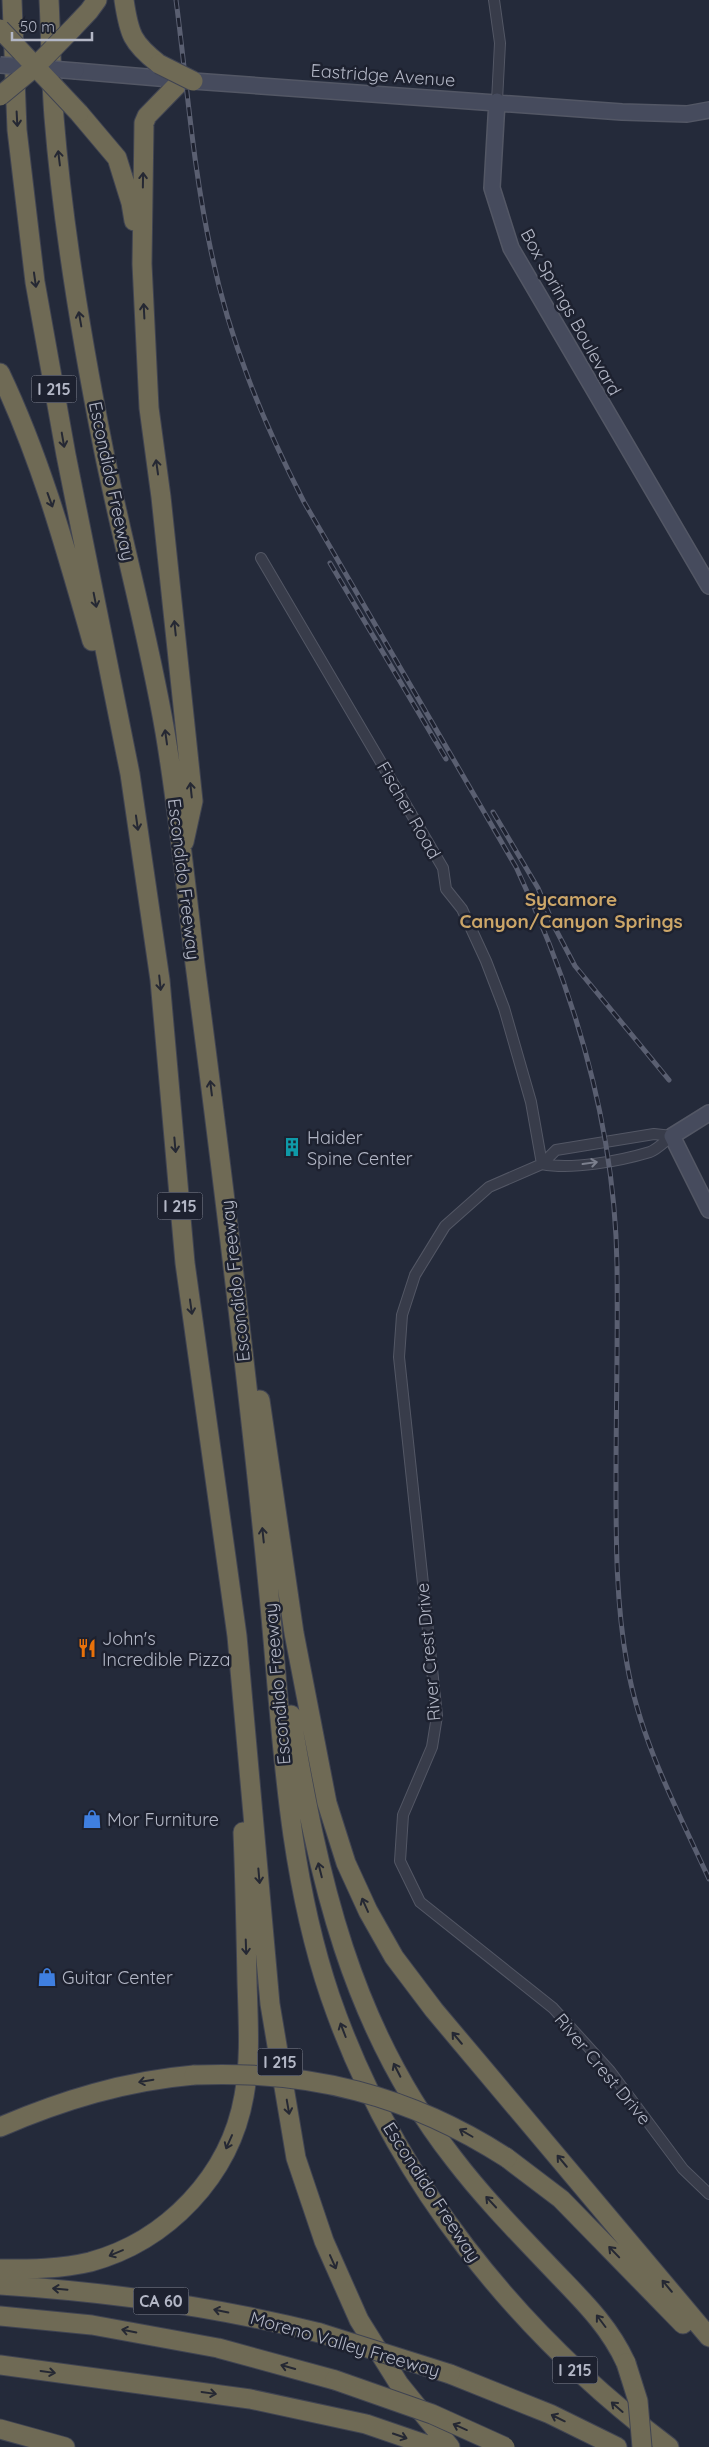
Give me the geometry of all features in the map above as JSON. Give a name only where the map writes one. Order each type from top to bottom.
[{"type":"highway","name":"Escondido Freeway","points":[[12,0],[18,130],[35,282],[66,455],[130,774],[160,980],[185,1263],[238,1636],[270,2004],[296,2158],[324,2241],[359,2320],[399,2384],[450,2447]]},
{"type":"highway","name":"Escondido Freeway","points":[[49,0],[54,118],[72,275],[103,448],[165,730],[226,1206],[268,1583],[287,1801],[304,1902],[331,1998],[380,2113],[415,2174],[448,2224],[492,2282],[541,2337],[582,2377],[669,2447]]},
{"type":"highway","points":[[0,96],[35,67],[90,12],[96,0]]},
{"type":"highway","points":[[124,0],[128,28],[134,42],[160,72],[188,80]]},
{"type":"highway","points":[[0,29],[117,158],[131,203],[142,264]]},
{"type":"highway","points":[[181,855],[192,801],[161,497],[149,408],[142,264],[144,123],[147,116],[163,100],[188,80]]},
{"type":"highway","points":[[0,373],[36,459],[60,526],[130,774]]},
{"type":"highway","points":[[226,1206],[265,1432],[294,1633],[327,1803],[346,1862],[368,1912],[394,1957],[434,2010],[709,2337]]},
{"type":"highway","points":[[268,1583],[316,1854],[330,1910],[361,1998],[404,2084],[453,2159],[477,2188],[595,2312],[619,2347],[638,2401],[642,2447]]},
{"type":"highway","points":[[0,2269],[67,2266],[110,2256],[137,2243],[166,2224],[188,2204],[215,2170],[232,2138],[244,2098],[249,2058],[238,1636]]},
{"type":"highway","points":[[0,2127],[48,2106],[107,2088],[151,2079],[227,2073],[289,2076],[359,2090],[426,2113],[457,2128],[507,2158],[561,2198],[709,2349]]},
{"type":"highway","name":"Moreno Valley Freeway","points":[[0,2285],[100,2293],[165,2301],[213,2309],[320,2333],[450,2374],[550,2414],[617,2447]]},
{"type":"highway","points":[[0,2316],[92,2325],[218,2348],[334,2380],[432,2414],[505,2447]]},
{"type":"highway","points":[[0,2365],[250,2399],[366,2424],[433,2447]]},
{"type":"highway","points":[[0,2430],[36,2447]]},
{"type":"highway","points":[[0,2430],[65,2447]]},
{"type":"main road","points":[[0,65],[76,71],[160,72]]},
{"type":"main road","name":"Eastridge Avenue","points":[[188,80],[594,110],[687,114],[709,119]]},
{"type":"main road","name":"Box Springs Boulevard","points":[[497,102],[492,188],[511,248],[709,586]]},
{"type":"main road","name":"Eastridge Avenue","points":[[687,114],[709,110]]},
{"type":"main road","points":[[709,1112],[672,1136],[709,1210]]},
{"type":"street","name":"Box Springs Boulevard","points":[[494,0],[500,43],[497,102]]},
{"type":"street","name":"Fischer Road","points":[[261,558],[443,868],[446,889],[462,909],[483,953],[519,1055],[531,1102],[542,1164]]},
{"type":"street","name":"River Crest Drive","points":[[672,1136],[654,1134],[556,1150],[542,1164],[489,1187],[445,1226],[415,1275],[402,1315],[399,1357],[437,1716],[432,1747],[403,1815],[400,1861],[420,1902],[553,2008],[610,2071],[683,2169],[709,2194]]},
{"type":"street","name":"River Crest Drive","points":[[542,1164],[559,1167],[617,1159],[652,1151],[672,1136]]},
{"type":"railway","points":[[176,0],[195,157],[211,251],[227,317],[261,411],[304,502],[516,867],[556,962],[588,1061],[600,1111],[609,1162],[615,1214],[617,1266],[617,1550],[623,1641],[633,1692],[650,1747],[672,1800],[709,1879]]},
{"type":"railway","points":[[330,563],[446,759]]},
{"type":"railway","points":[[493,812],[538,888],[555,928],[575,966],[669,1080]]},
{"type":"place","name":"Haider Spine Center","points":[[292,1147]]},
{"type":"place","name":"John's Incredible Pizza","points":[[87,1648]]},
{"type":"place","name":"Mor Furniture","points":[[92,1819]]},
{"type":"place","name":"Guitar Center","points":[[47,1977]]},
{"type":"district","name":"Sycamore Canyon/Canyon Springs","points":[[571,910]]}]
